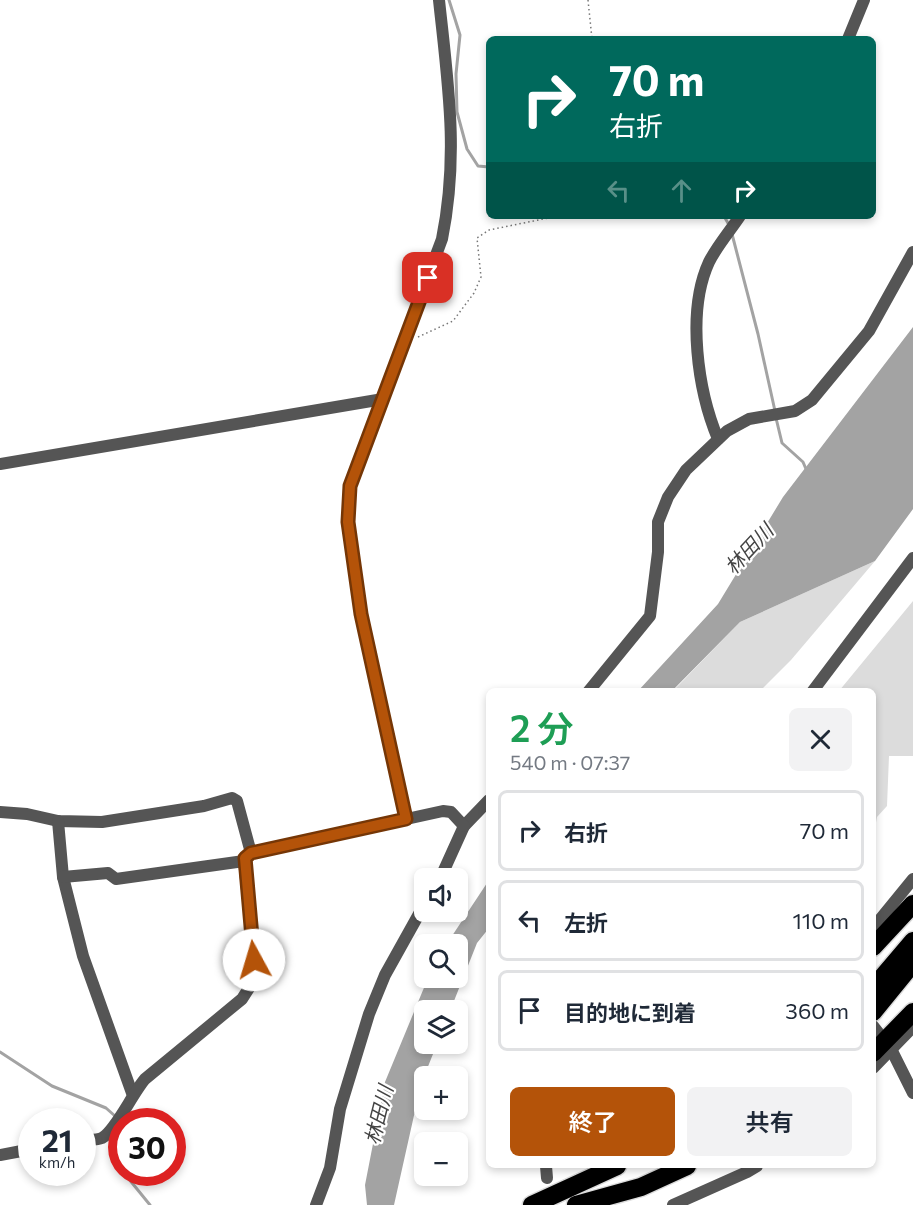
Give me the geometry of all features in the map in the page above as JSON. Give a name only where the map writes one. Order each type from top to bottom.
[{"type":"highway","points":[[876,944],[913,904]]},
{"type":"highway","points":[[876,984],[913,941]]},
{"type":"highway","points":[[876,1012],[913,963]]},
{"type":"highway","points":[[883,1047],[913,1012]]},
{"type":"highway","points":[[530,1205],[595,1168]]},
{"type":"highway","points":[[530,1205],[613,1168]]},
{"type":"highway","points":[[576,1205],[655,1168]]},
{"type":"highway","points":[[576,1205],[641,1187],[683,1168]]},
{"type":"street","points":[[406,819],[361,614],[348,522],[350,486],[442,239],[449,202],[453,160],[439,0]]},
{"type":"street","points":[[849,36],[864,0]]},
{"type":"street","points":[[718,439],[706,409],[700,368],[697,328],[699,305],[709,263],[738,219]]},
{"type":"street","points":[[591,688],[650,616],[657,563],[658,522],[668,497],[686,470],[718,439],[749,420],[795,411],[813,400],[869,331],[913,252]]},
{"type":"street","points":[[0,464],[383,399]]},
{"type":"street","points":[[815,688],[913,558]]},
{"type":"street","points":[[0,812],[27,814],[58,822],[102,822],[204,806],[232,798],[237,801],[248,857],[256,977],[242,999],[145,1079],[132,1093],[115,1125],[102,1138],[96,1139]]},
{"type":"street","points":[[445,868],[464,826],[486,803]]},
{"type":"street","points":[[63,876],[108,873],[116,879],[248,857],[406,819],[451,812],[464,826]]},
{"type":"street","points":[[58,822],[63,876],[83,956],[132,1093]]},
{"type":"street","points":[[876,924],[913,879]]},
{"type":"street","points":[[316,1205],[330,1168],[340,1109],[369,1014],[385,975],[415,922]]},
{"type":"street","points":[[876,1022],[883,1047],[913,1093]]},
{"type":"street","points":[[876,1062],[883,1047],[913,1027]]},
{"type":"street","points":[[0,1155],[18,1152]]},
{"type":"street","points":[[672,1205],[754,1168]]},
{"type":"path","points":[[588,0],[592,36]]},
{"type":"path","points":[[405,341],[453,321],[474,293],[480,277],[477,238],[489,230],[543,219]]},
{"type":"shaded area","points":[[875,561],[791,660],[763,688],[676,688],[740,622]]},
{"type":"shaded area","points":[[913,601],[913,756],[889,756],[887,806],[877,817],[876,822],[876,688],[841,688]]},
{"type":"water","points":[[913,327],[913,509],[875,561],[740,622],[675,688],[641,688],[718,604],[783,497]]},
{"type":"water","points":[[486,885],[486,932],[477,943],[468,966],[468,934],[453,934],[461,922],[468,922],[468,912]]},
{"type":"water","points":[[424,988],[459,988],[454,1000],[419,1000]]},
{"type":"water","name":"林田川","points":[[414,1012],[414,1054],[433,1054],[428,1066],[414,1066],[414,1115],[394,1205],[367,1205],[365,1185],[385,1082]]},
{"type":"waterway","points":[[449,0],[460,35],[456,74],[457,112],[467,149],[478,166],[486,167]]},
{"type":"waterway","points":[[726,219],[729,225]]},
{"type":"waterway","points":[[732,234],[775,411]]},
{"type":"waterway","points":[[776,418],[782,443],[803,462],[806,469]]},
{"type":"waterway","points":[[0,1052],[52,1086],[108,1110]]},
{"type":"waterway","points":[[135,1186],[150,1205]]},
{"type":"route","points":[[254,960],[245,858],[251,853],[406,819],[361,614],[348,522],[350,486],[428,278]]}]
